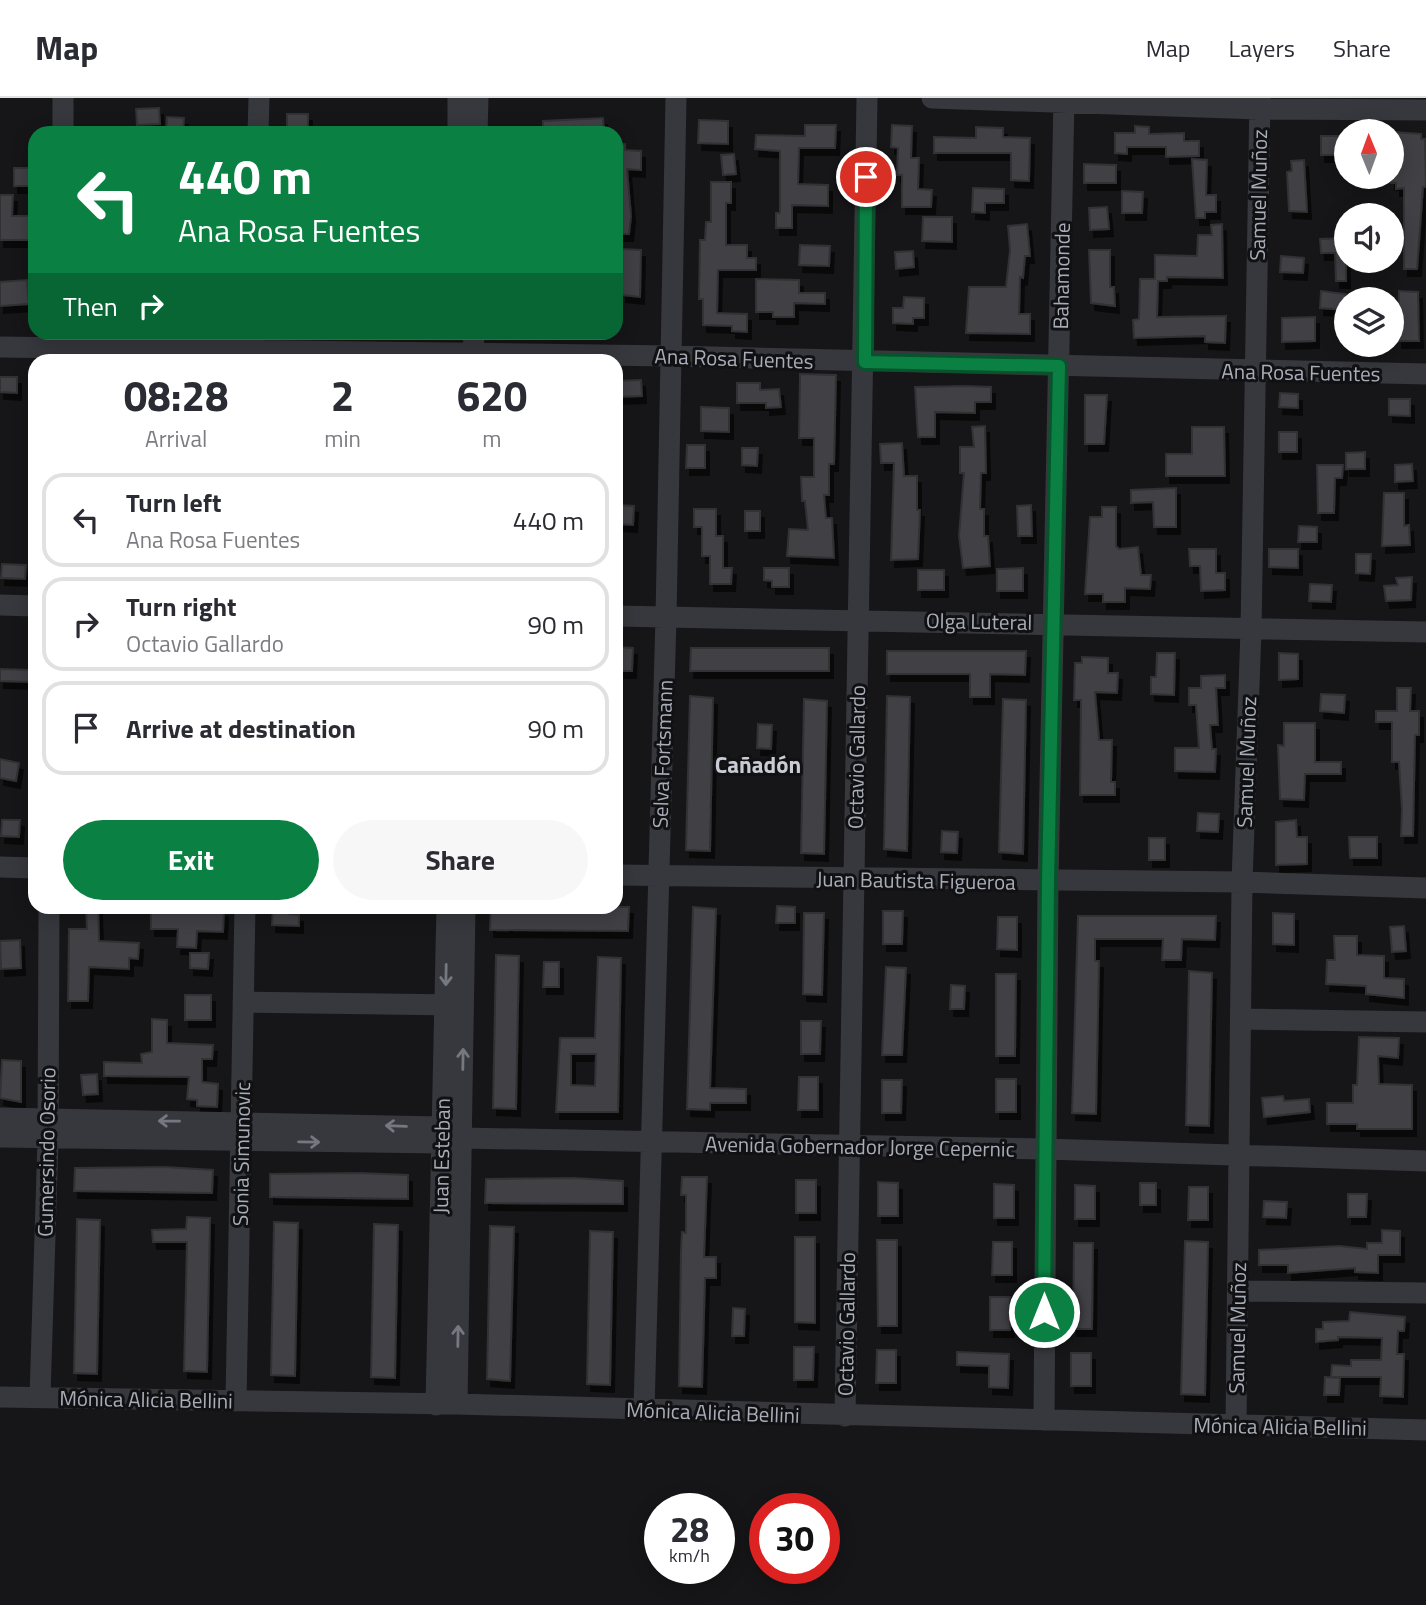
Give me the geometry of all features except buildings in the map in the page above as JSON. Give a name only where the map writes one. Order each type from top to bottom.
[{"type":"street","points":[[63,98],[63,126]]},
{"type":"street","points":[[258,126],[259,98]]},
{"type":"street","points":[[458,98],[458,126]]},
{"type":"street","points":[[477,126],[478,98]]},
{"type":"street","name":"Selva Fortsmann","points":[[644,1410],[666,617],[676,98]]},
{"type":"street","name":"Octavio Gallardo","points":[[845,1416],[853,878],[865,362],[867,98]]},
{"type":"street","points":[[932,98],[1260,103],[1426,110]]},
{"type":"street","name":"Bahamonde","points":[[1044,1420],[1048,882],[1056,622],[1064,101]]},
{"type":"street","name":"Samuel Muñoz","points":[[1236,1425],[1242,882],[1251,630],[1260,103]]},
{"type":"street","name":"Ana Rosa Fuentes","points":[[0,347],[254,348],[567,354]]},
{"type":"street","name":"Ana Rosa Fuentes","points":[[623,355],[1426,374]]},
{"type":"street","points":[[0,605],[28,606]]},
{"type":"street","name":"Olga Luteral","points":[[623,616],[1056,622],[1251,630],[1426,632]]},
{"type":"street","points":[[0,867],[28,868]]},
{"type":"street","name":"Juan Bautista Figueroa","points":[[623,875],[1048,882],[1242,882],[1426,888]]},
{"type":"street","name":"Gumersindo Osorio","points":[[40,1397],[48,1129],[49,914]]},
{"type":"street","name":"Sonia Simunovic","points":[[236,1401],[245,914]]},
{"type":"street","name":"Juan Esteban","points":[[448,914],[455,1005]]},
{"type":"street","name":"Juan Esteban","points":[[447,1404],[448,1136],[455,1005],[464,914]]},
{"type":"street","points":[[243,1003],[455,1005]]},
{"type":"street","points":[[1241,1019],[1426,1022]]},
{"type":"street","name":"Avenida Gobernador Jorge Cepernic","points":[[0,1118],[48,1129]]},
{"type":"street","name":"Avenida Gobernador Jorge Cepernic","points":[[0,1137],[48,1129],[241,1132],[652,1143],[1045,1149],[1426,1161]]},
{"type":"street","points":[[1238,1291],[1426,1293]]},
{"type":"street","name":"Mónica Alicia Bellini","points":[[0,1397],[447,1404],[1426,1430]]},
{"type":"district","name":"Cañadón","points":[[758,764]]},
{"type":"route","points":[[866,177],[865,362],[1059,366],[1056,622],[1048,882],[1044,1312]]}]
